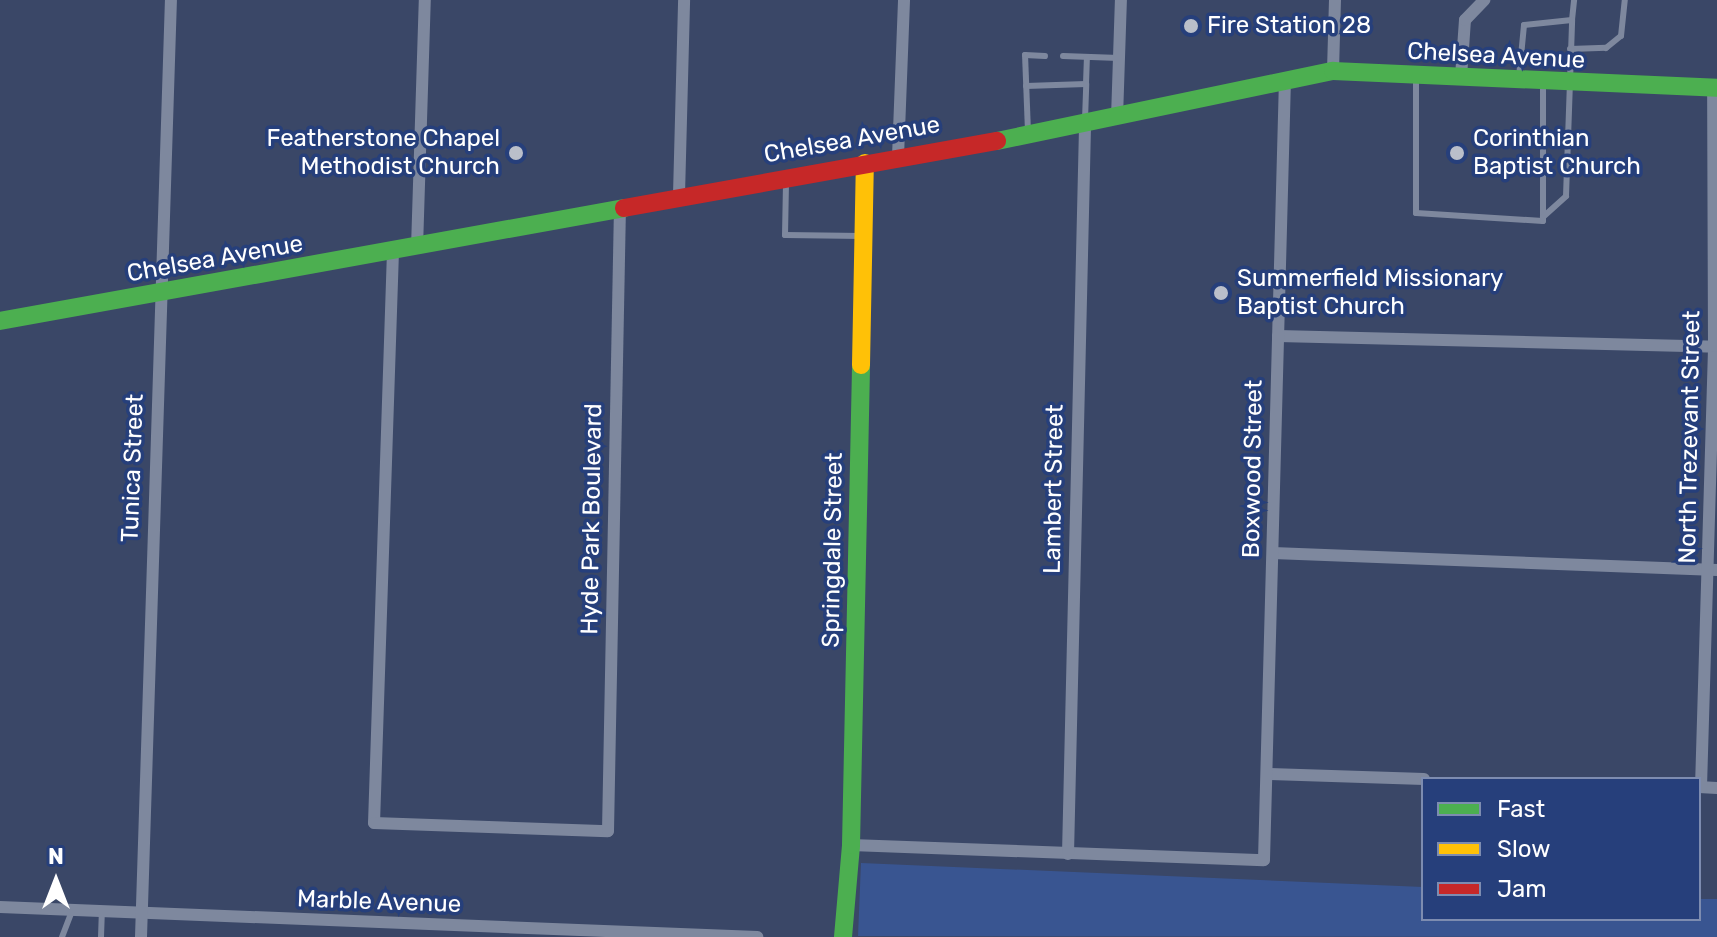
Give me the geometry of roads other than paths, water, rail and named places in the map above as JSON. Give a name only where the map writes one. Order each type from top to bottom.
[{"type":"main road","name":"Chelsea Avenue","points":[[0,321],[417,248],[679,195],[1085,125],[1333,71],[1570,84],[1715,88]]},
{"type":"main road","name":"Springdale Street","points":[[843,937],[851,845],[865,163]]},
{"type":"street","name":"Tunica Street","points":[[141,937],[171,0]]},
{"type":"street","points":[[417,248],[425,0]]},
{"type":"street","points":[[679,195],[684,0]]},
{"type":"street","points":[[898,157],[904,0]]},
{"type":"street","points":[[1117,118],[1121,0]]},
{"type":"street","points":[[1333,71],[1335,0]]},
{"type":"street","points":[[1461,77],[1465,20],[1484,0]]},
{"type":"street","name":"Boxwood Street","points":[[1068,854],[1264,860],[1285,80]]},
{"type":"street","name":"North Trezevant Street","points":[[1701,777],[1713,570],[1715,88]]},
{"type":"street","name":"Lambert Street","points":[[1068,854],[1085,125]]},
{"type":"street","name":"Hyde Park Boulevard","points":[[393,251],[374,823],[608,831],[620,208]]},
{"type":"street","points":[[1278,336],[1716,346]]},
{"type":"street","points":[[1273,553],[1713,570]]},
{"type":"street","points":[[1268,774],[1421,779]]},
{"type":"street","points":[[851,845],[1068,854]]},
{"type":"street","name":"Marble Avenue","points":[[0,907],[142,916],[757,937]]},
{"type":"lane","points":[[1416,75],[1416,213],[1543,217],[1566,196],[1574,0]]},
{"type":"lane","points":[[1570,49],[1606,48],[1621,36],[1625,0]]},
{"type":"lane","points":[[1519,81],[1524,25],[1572,20]]},
{"type":"lane","points":[[1028,134],[1025,55],[1045,56]]},
{"type":"lane","points":[[1063,56],[1119,58]]},
{"type":"lane","points":[[1085,125],[1087,57]]},
{"type":"lane","points":[[1543,82],[1543,217]]},
{"type":"lane","points":[[1026,86],[1086,84]]},
{"type":"lane","points":[[786,176],[785,235],[864,236]]},
{"type":"lane","points":[[62,937],[72,911]]},
{"type":"lane","points":[[101,937],[102,912]]},
{"type":"place","name":"Fire Station 28","points":[[1191,26]]},
{"type":"place","name":"Featherstone Chapel Methodist Church","points":[[516,153]]},
{"type":"place","name":"Corinthian Baptist Church","points":[[1457,153]]},
{"type":"place","name":"Summerfield Missionary Baptist Church","points":[[1221,293]]}]
